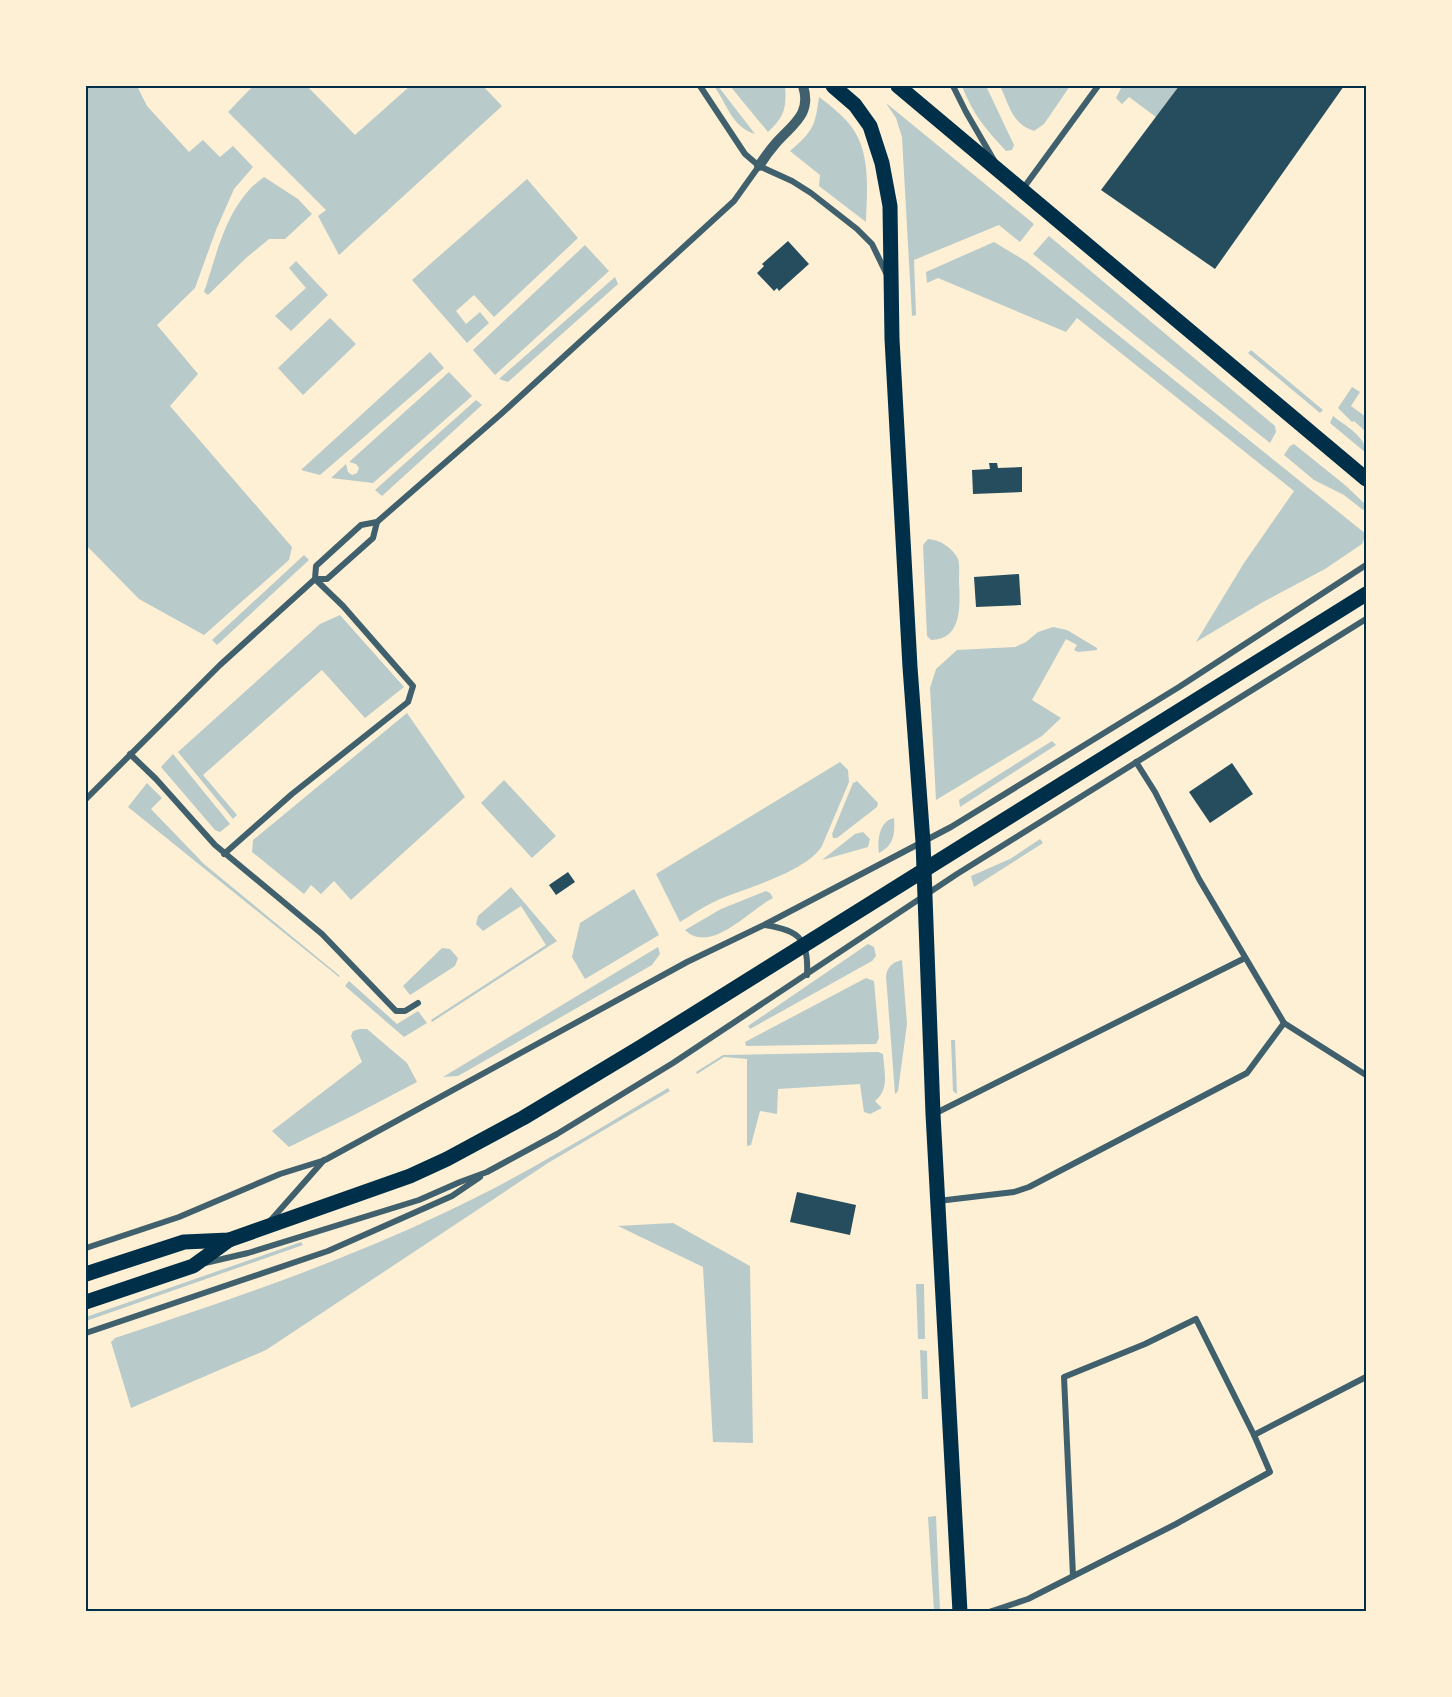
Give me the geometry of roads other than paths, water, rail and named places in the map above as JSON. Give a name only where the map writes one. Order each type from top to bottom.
[{"type":"main road","points":[[833,86],[864,115],[870,126],[880,154],[890,206],[891,280],[910,667],[922,842],[933,1114],[960,1611]]},
{"type":"main road","points":[[898,86],[1366,478]]},
{"type":"main road","points":[[86,1274],[184,1242],[229,1240],[391,1183],[447,1159],[523,1118],[640,1047],[1366,594]]},
{"type":"main road","points":[[86,1302],[193,1266],[229,1240]]},
{"type":"street","points":[[700,86],[745,153],[759,166],[811,193],[857,229],[872,244],[891,280]]},
{"type":"street","points":[[224,854],[292,794],[408,702],[413,687],[366,632],[315,579],[316,566],[361,525],[377,522],[501,414],[734,201],[775,144],[798,122],[804,110],[803,86]]},
{"type":"street","points":[[953,86],[1001,173]]},
{"type":"street","points":[[1022,190],[1098,86]]},
{"type":"street","points":[[86,799],[220,665],[315,579],[327,579],[373,538],[377,522]]},
{"type":"street","points":[[86,1248],[179,1216],[280,1174],[325,1160],[687,962],[764,925],[922,842],[1170,693],[1366,565]]},
{"type":"street","points":[[86,1333],[328,1251],[452,1196],[487,1172],[557,1134],[673,1063],[924,897],[1366,619]]},
{"type":"street","points":[[130,754],[224,854],[322,934],[396,1011],[405,1011],[418,1003]]},
{"type":"street","points":[[1136,762],[1155,792],[1200,879],[1284,1023],[1366,1075]]},
{"type":"street","points":[[764,925],[783,927],[799,937],[806,950],[807,975]]},
{"type":"street","points":[[933,1114],[1245,958]]},
{"type":"street","points":[[938,1201],[1014,1192],[1029,1187],[1247,1073],[1284,1023]]},
{"type":"street","points":[[265,1228],[325,1160]]},
{"type":"street","points":[[193,1266],[375,1215],[487,1172]]},
{"type":"street","points":[[989,1611],[1028,1599],[1176,1524],[1270,1472],[1196,1319],[1145,1344],[1064,1377],[1073,1576]]},
{"type":"street","points":[[1254,1435],[1366,1377]]}]
